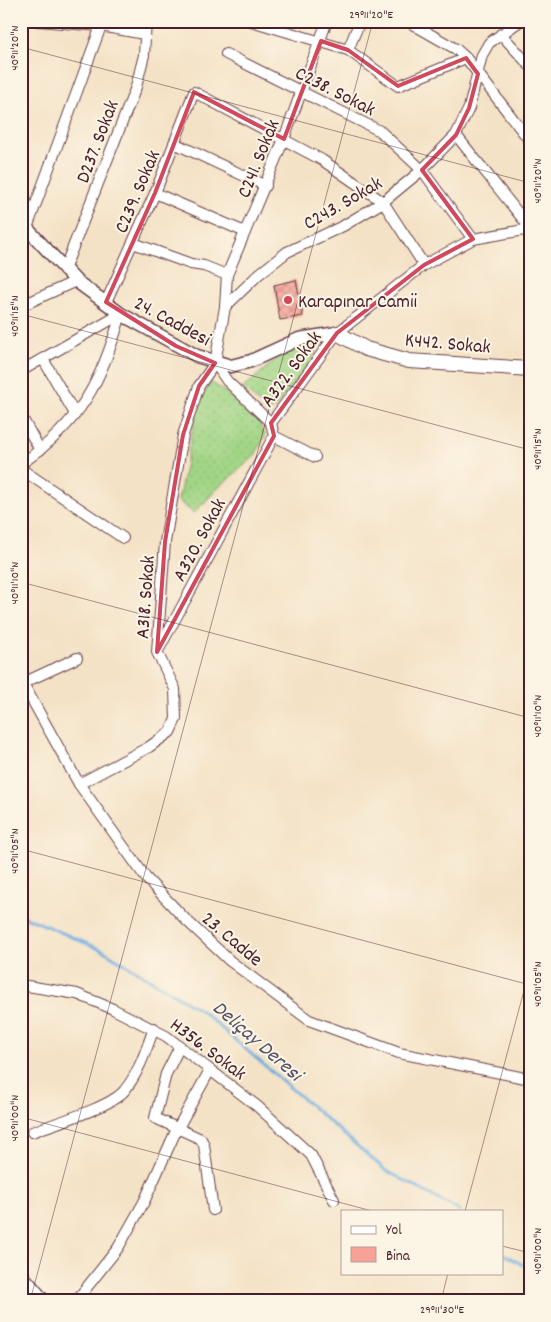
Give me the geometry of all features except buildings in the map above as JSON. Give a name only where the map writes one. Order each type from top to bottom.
[{"type":"main road","name":"K442. Sokak","points":[[337,333],[366,349],[409,361],[530,369]]},
{"type":"street","points":[[38,21],[101,26],[144,34]]},
{"type":"street","name":"D237. Sokak","points":[[64,270],[136,86],[144,56],[146,21]]},
{"type":"street","points":[[251,21],[279,24],[348,50],[398,86],[466,58]]},
{"type":"street","name":"C241. Sokak","points":[[225,307],[226,275],[266,186],[327,21]]},
{"type":"street","points":[[348,50],[360,21]]},
{"type":"street","points":[[407,21],[456,49],[466,58],[530,142]]},
{"type":"street","name":"C243. Sokak","points":[[225,307],[259,274],[288,252],[343,226],[383,202],[422,170],[456,136],[470,108],[482,56],[489,43],[520,21]]},
{"type":"street","points":[[24,225],[101,26]]},
{"type":"street","points":[[501,34],[530,66]]},
{"type":"street","name":"C238. Sokak","points":[[226,54],[380,131],[422,170],[473,239]]},
{"type":"street","name":"C239. Sokak","points":[[106,302],[155,193],[194,92],[284,139]]},
{"type":"street","points":[[456,136],[530,228]]},
{"type":"street","points":[[284,139],[322,160],[383,202],[424,265]]},
{"type":"street","points":[[174,143],[266,186]]},
{"type":"street","points":[[155,193],[245,232]]},
{"type":"street","name":"24. Caddesi","points":[[24,225],[64,270],[121,314],[176,346],[215,362],[231,366],[251,362],[299,339],[337,333]]},
{"type":"street","name":"A322. Sokak","points":[[270,423],[337,333],[424,265],[473,239],[530,228]]},
{"type":"street","points":[[133,243],[226,275]]},
{"type":"street","points":[[21,306],[76,281]]},
{"type":"street","points":[[225,307],[215,362],[227,381],[270,423],[274,436],[315,457]]},
{"type":"street","points":[[21,372],[121,314]]},
{"type":"street","points":[[21,464],[65,428],[96,386],[112,346],[121,314]]},
{"type":"street","points":[[43,359],[75,414]]},
{"type":"street","name":"A318. Sokak","points":[[79,784],[149,747],[170,732],[176,719],[175,689],[157,652],[165,542],[183,435],[200,386],[215,362]]},
{"type":"street","points":[[21,416],[40,450]]},
{"type":"street","name":"A320. Sokak","points":[[157,652],[274,436]]},
{"type":"street","points":[[21,469],[123,538]]},
{"type":"street","points":[[22,681],[77,658]]},
{"type":"street","name":"23. Cadde","points":[[22,681],[79,784],[146,878],[185,919],[230,961],[309,1020],[399,1053],[530,1078]]},
{"type":"street","name":"H356. Sokak","points":[[21,985],[77,994],[154,1028],[257,1106],[312,1155],[334,1200]]},
{"type":"street","points":[[32,1132],[84,1114],[122,1093],[141,1063],[154,1028]]},
{"type":"street","points":[[180,1046],[166,1074],[155,1118],[194,1134],[204,1145],[213,1210]]},
{"type":"street","points":[[76,1301],[118,1248],[144,1202],[178,1127],[210,1070]]},
{"type":"street","points":[[21,1274],[44,1301]]},
{"type":"highlighted area","points":[[321,41],[348,50],[398,86],[466,58],[478,74],[469,108],[456,135],[422,170],[473,239],[424,265],[337,333],[271,423],[274,436],[157,652],[165,542],[183,435],[199,386],[215,363],[176,346],[106,302],[155,193],[194,92],[284,139]]},
{"type":"green space","points":[[307,344],[318,349],[309,365],[274,409],[267,411],[243,388],[282,354]]},
{"type":"green space","points":[[211,382],[250,412],[265,436],[254,457],[218,488],[194,513],[178,501],[198,404]]},
{"type":"waterway","name":"Deliçay Deresi","points":[[21,915],[104,951],[203,1012],[385,1170],[458,1210]]},
{"type":"waterway","name":"Deliçay Deresi","points":[[504,1254],[530,1269]]},
{"type":"place","name":"Karapınar Camii","points":[[288,300]]}]
